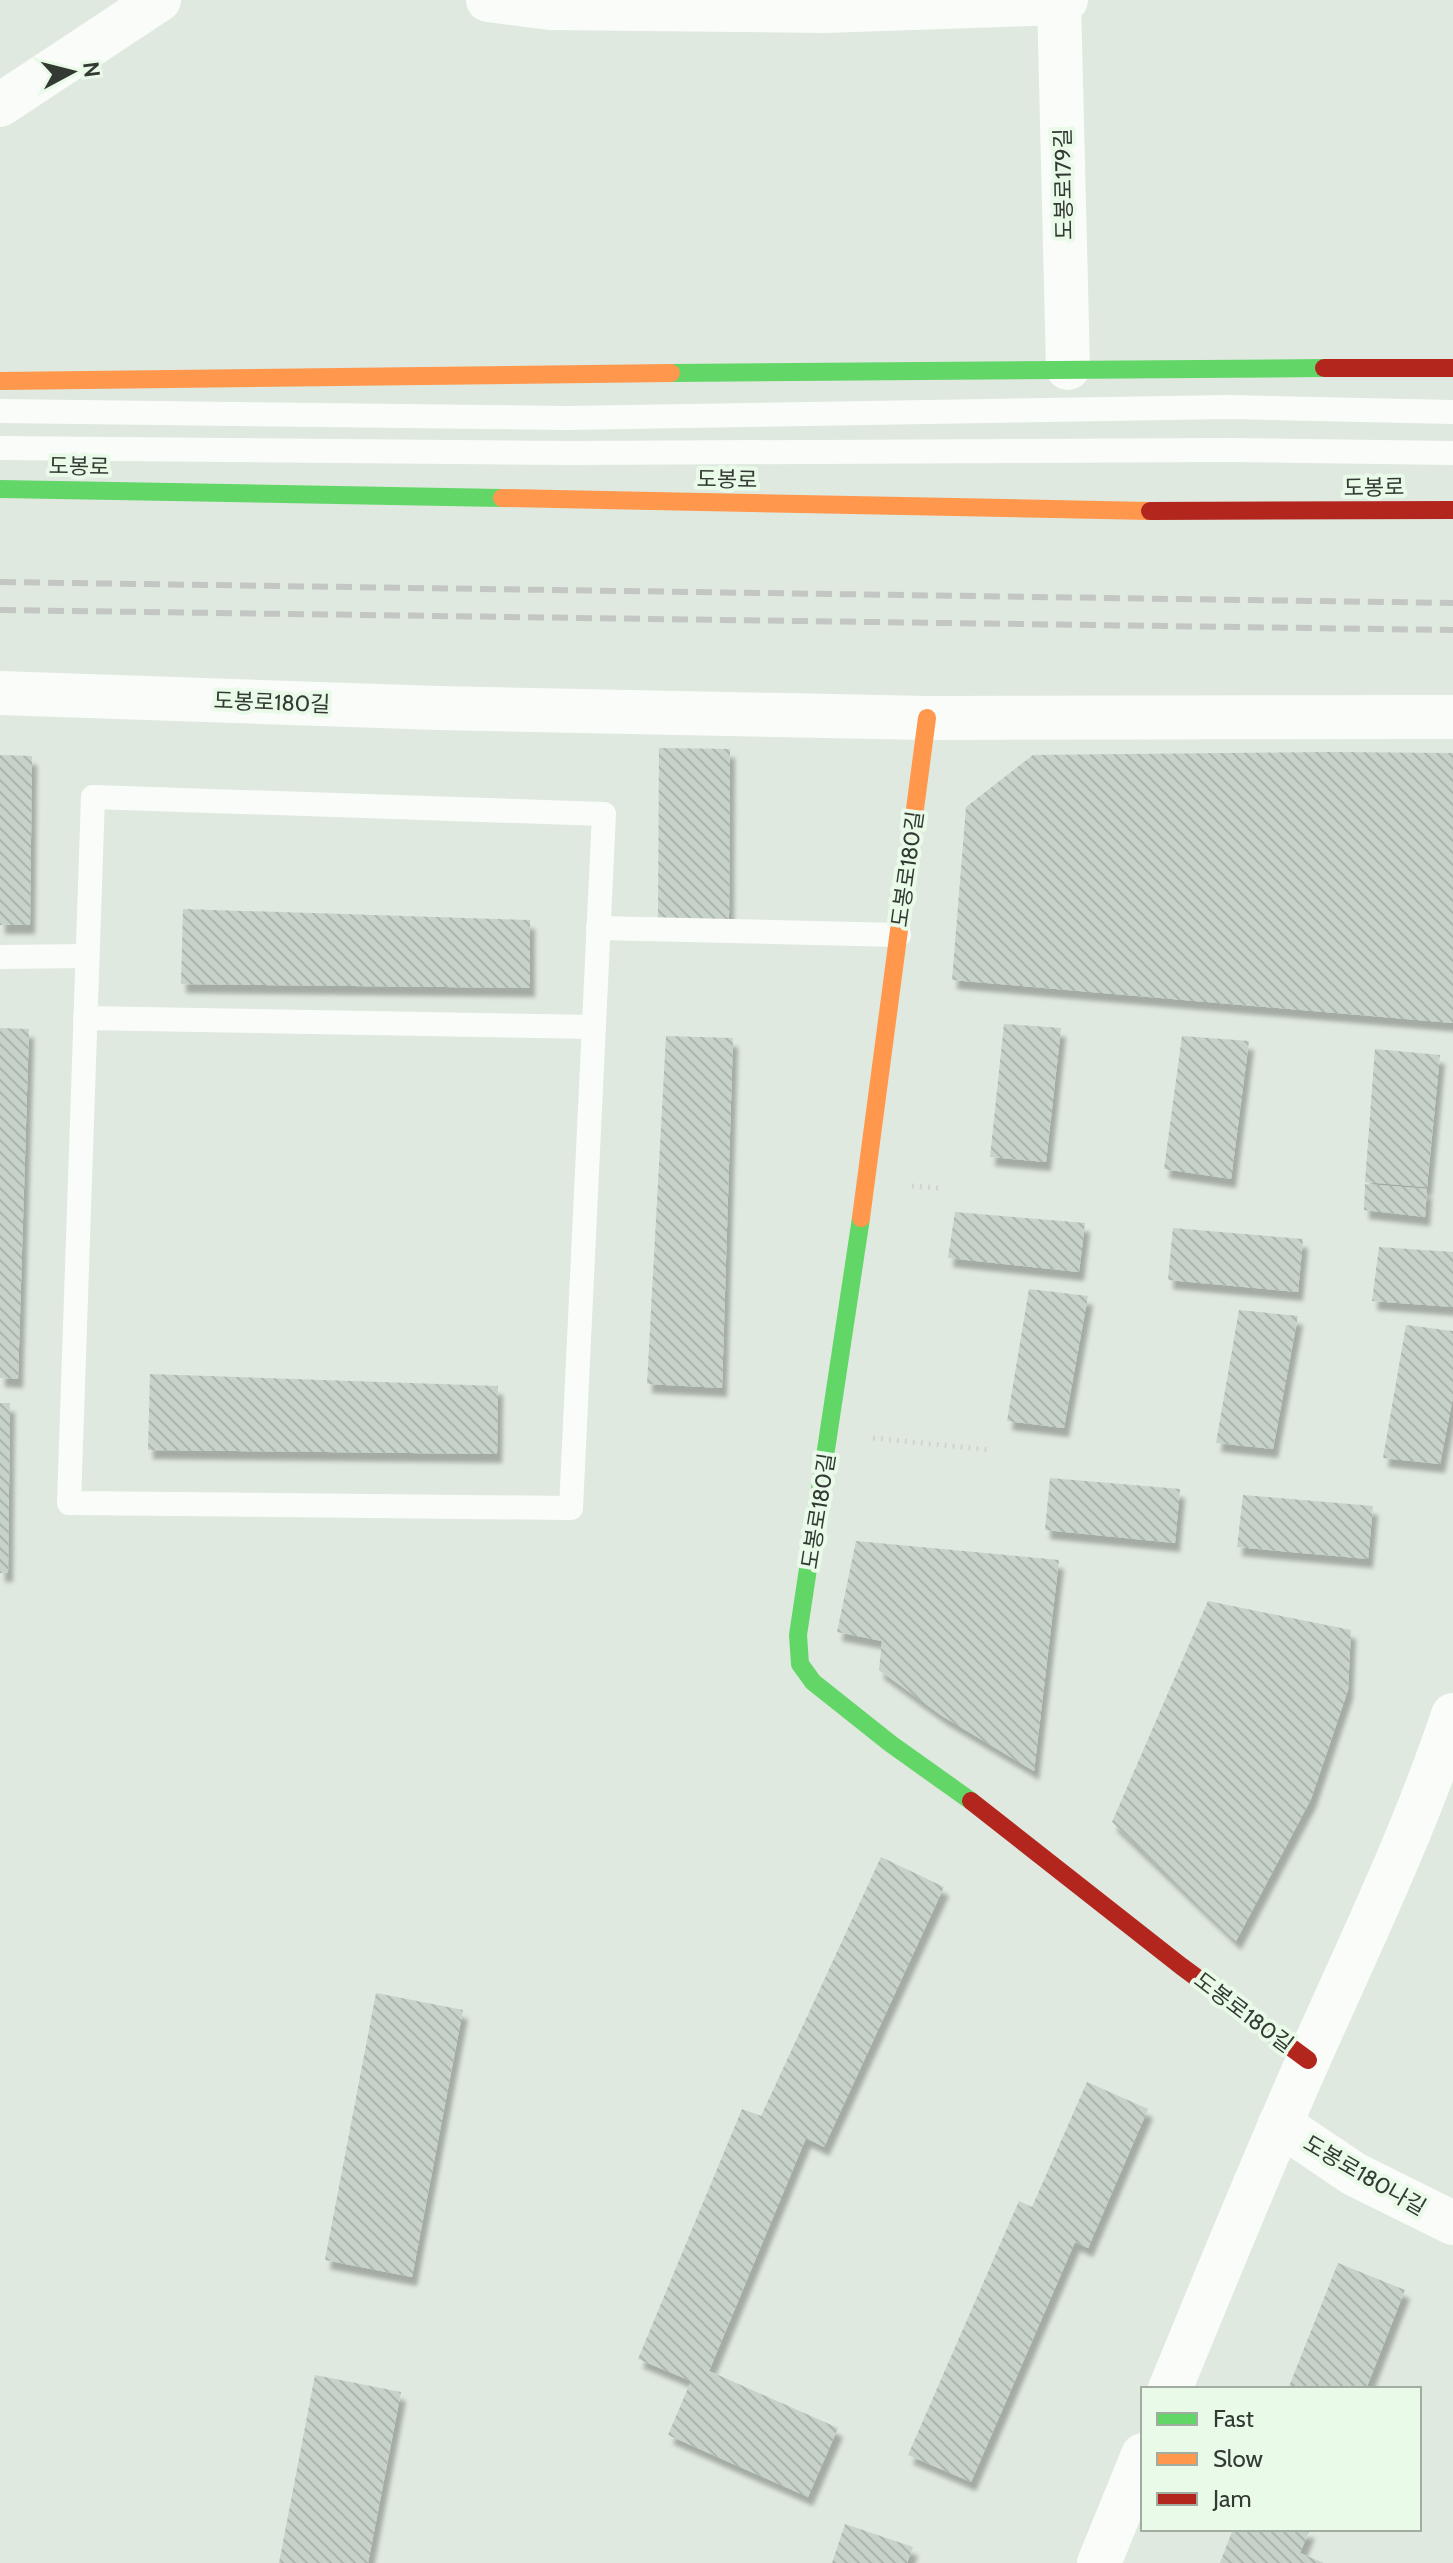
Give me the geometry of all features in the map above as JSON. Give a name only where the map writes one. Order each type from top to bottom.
[{"type":"main road","points":[[0,381],[1068,368],[1453,368]]},
{"type":"main road","name":"도봉로","points":[[0,489],[1213,512],[1453,510]]},
{"type":"main road","name":"도봉로180길","points":[[927,718],[830,1435],[798,1635],[800,1664],[806,1674],[891,1744],[991,1815],[1181,1966],[1308,2060]]},
{"type":"street","points":[[0,105],[159,0]]},
{"type":"street","points":[[488,0],[550,8],[809,11],[1062,1]]},
{"type":"street","name":"도봉로179길","points":[[1062,1],[1068,368]]},
{"type":"street","name":"도봉로180길","points":[[0,693],[438,708],[927,718],[1453,717]]},
{"type":"street","name":"도봉로180길","points":[[1171,2387],[1280,2124],[1398,1861],[1453,1715]]},
{"type":"street","name":"도봉로180나길","points":[[1280,2124],[1354,2174],[1453,2223]]},
{"type":"street","points":[[1099,2563],[1141,2460]]},
{"type":"lane","points":[[0,411],[567,418],[1228,407],[1453,412]]},
{"type":"lane","points":[[0,448],[556,453],[1214,450],[1453,453]]},
{"type":"lane","points":[[93,797],[604,814],[571,1508],[69,1503],[87,956],[93,797]]},
{"type":"lane","points":[[598,928],[899,935]]},
{"type":"lane","points":[[0,957],[87,956]]},
{"type":"lane","points":[[85,1018],[594,1027]]},
{"type":"path","points":[[830,1435],[991,1450]]},
{"type":"building","points":[[659,748],[730,749],[729,919],[658,918]]},
{"type":"building","points":[[1453,753],[1453,1023],[952,980],[966,807],[1033,755]]},
{"type":"building","points":[[0,755],[32,756],[30,925],[0,925]]},
{"type":"building","points":[[183,909],[530,920],[530,988],[181,984]]},
{"type":"building","points":[[1004,1024],[1061,1028],[1046,1162],[990,1157]]},
{"type":"building","points":[[0,1028],[29,1029],[18,1379],[0,1378]]},
{"type":"building","points":[[666,1036],[733,1038],[722,1388],[647,1384]]},
{"type":"building","points":[[1182,1036],[1249,1041],[1231,1179],[1164,1169]]},
{"type":"building","points":[[1375,1049],[1440,1055],[1427,1187],[1365,1182]]},
{"type":"building","points":[[1365,1184],[1427,1189],[1425,1217],[1364,1210]]},
{"type":"building","points":[[955,1212],[1085,1223],[1079,1272],[948,1258]]},
{"type":"building","points":[[1173,1228],[1303,1239],[1298,1292],[1168,1280]]},
{"type":"building","points":[[1379,1247],[1453,1252],[1453,1307],[1372,1301]]},
{"type":"building","points":[[1029,1289],[1088,1296],[1064,1428],[1007,1421]]},
{"type":"building","points":[[1239,1310],[1298,1316],[1273,1449],[1216,1443]]},
{"type":"building","points":[[1406,1325],[1453,1331],[1453,1397],[1440,1464],[1383,1458]]},
{"type":"building","points":[[150,1374],[498,1386],[497,1454],[148,1450]]},
{"type":"building","points":[[0,1403],[10,1403],[8,1573],[0,1573]]},
{"type":"building","points":[[1050,1478],[1180,1489],[1175,1543],[1045,1530]]},
{"type":"building","points":[[1243,1495],[1373,1506],[1368,1559],[1237,1547]]},
{"type":"building","points":[[856,1541],[1059,1560],[1034,1771],[942,1716],[879,1670],[882,1641],[837,1632]]},
{"type":"building","points":[[1208,1601],[1351,1630],[1348,1690],[1311,1799],[1236,1941],[1112,1822]]},
{"type":"building","points":[[881,1857],[944,1887],[824,2147],[806,2138],[709,2371],[838,2428],[808,2497],[668,2435],[691,2381],[638,2359],[742,2109],[761,2116]]},
{"type":"building","points":[[376,1993],[463,2010],[412,2277],[325,2260]]},
{"type":"building","points":[[1087,2082],[1148,2109],[1088,2248],[1075,2242],[971,2482],[908,2455],[1019,2201],[1032,2207]]},
{"type":"building","points":[[1338,2263],[1405,2290],[1367,2387],[1289,2387]]},
{"type":"building","points":[[315,2375],[401,2392],[368,2563],[279,2563]]},
{"type":"building","points":[[845,2524],[913,2547],[907,2563],[832,2563]]},
{"type":"building","points":[[1232,2531],[1309,2531],[1300,2553],[1324,2563],[1220,2563]]},
{"type":"railway","points":[[0,582],[1453,603]]},
{"type":"railway","points":[[0,610],[1453,630]]},
{"type":"traffic: fast","points":[[671,373],[1324,368]]},
{"type":"traffic: fast","points":[[0,489],[502,498]]},
{"type":"traffic: fast","points":[[861,1218],[798,1635],[800,1664],[813,1682],[891,1744],[971,1801]]},
{"type":"traffic: slow","points":[[0,381],[671,373]]},
{"type":"traffic: slow","points":[[502,498],[1150,511]]},
{"type":"traffic: slow","points":[[861,1218],[927,718]]},
{"type":"traffic: jam","points":[[1324,368],[1453,368]]},
{"type":"traffic: jam","points":[[1150,511],[1453,510]]},
{"type":"traffic: jam","points":[[971,1801],[1181,1966],[1308,2060]]}]
